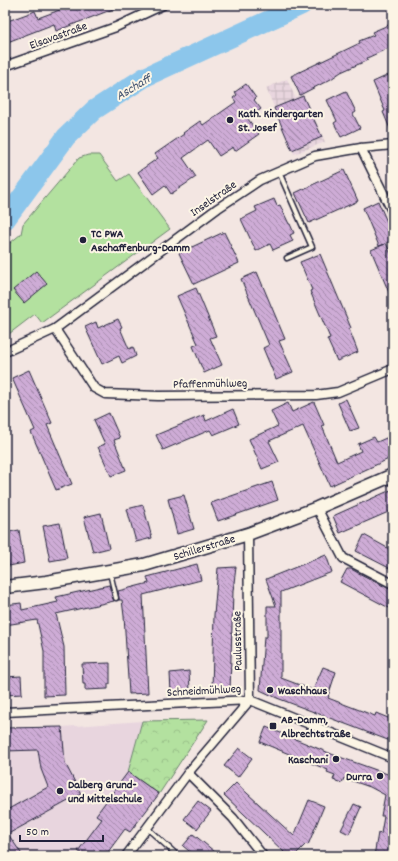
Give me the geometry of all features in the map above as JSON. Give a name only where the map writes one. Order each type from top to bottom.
[{"type":"main road","name":"Schillerstraße","points":[[5,586],[46,582],[144,565],[248,534],[317,508],[393,475]]},
{"type":"street","name":"Elsavastraße","points":[[5,66],[116,27],[163,5]]},
{"type":"street","name":"Inselstraße","points":[[5,352],[56,329],[218,208],[260,180],[315,156],[361,148],[393,145]]},
{"type":"street","points":[[361,148],[393,213]]},
{"type":"street","name":"Pfaffenmühlweg","points":[[56,329],[94,388],[105,394],[158,396],[316,395],[338,392],[393,369]]},
{"type":"street","points":[[317,508],[343,558],[393,584]]},
{"type":"street","name":"Paulusstraße","points":[[248,534],[250,700]]},
{"type":"street","points":[[126,856],[188,773],[250,700]]},
{"type":"street","name":"Schneidmühlweg","points":[[5,712],[250,700],[393,758]]},
{"type":"street","points":[[188,773],[234,818],[262,856]]},
{"type":"lane","points":[[279,172],[312,247],[287,258]]},
{"type":"lane","points":[[110,571],[116,598]]},
{"type":"lane","points":[[147,828],[178,856]]},
{"type":"shaded area","points":[[287,79],[295,97],[303,94],[325,142],[294,154],[266,88]]},
{"type":"shaded area","name":"Dalberg Grund- und Mittelschule","points":[[142,721],[128,772],[96,815],[102,819],[74,856],[5,856],[5,728],[62,727]]},
{"type":"green space","name":"TC PWA Aschaffenburg-Damm","points":[[88,155],[99,155],[118,181],[129,174],[170,229],[42,323],[35,314],[5,337],[5,247],[21,234],[23,224],[79,158]]},
{"type":"green space","points":[[208,720],[159,794],[128,772],[142,721]]},
{"type":"building","points":[[73,5],[121,6],[56,31],[54,24],[5,43],[5,22],[35,11],[38,18]]},
{"type":"building","points":[[393,23],[393,46],[367,58],[368,60],[341,72],[331,79],[300,95],[291,76],[360,43],[359,41],[374,35],[372,32]]},
{"type":"building","points":[[393,73],[393,136],[373,82]]},
{"type":"building","points":[[246,84],[256,98],[254,100],[261,109],[248,119],[259,134],[235,151],[233,147],[219,156],[208,140],[183,158],[196,177],[171,194],[165,185],[153,194],[138,172],[158,158],[155,154],[184,134],[183,133],[200,121],[203,125],[236,102],[233,98],[237,95],[235,92]]},
{"type":"building","points":[[346,91],[356,112],[353,114],[360,128],[341,137],[334,123],[337,121],[327,100]]},
{"type":"building","points":[[303,96],[322,137],[292,150],[274,108]]},
{"type":"building","points":[[344,170],[358,201],[309,223],[295,193]]},
{"type":"building","points":[[274,199],[277,206],[280,205],[290,224],[294,233],[290,235],[293,241],[273,250],[270,244],[256,251],[241,219],[257,211],[255,207]]},
{"type":"building","points":[[378,201],[393,236],[393,240],[386,243],[393,259],[393,302],[371,250],[385,244],[379,246],[363,208]]},
{"type":"building","points":[[224,232],[239,263],[194,284],[179,253]]},
{"type":"building","points":[[320,254],[351,328],[349,329],[358,352],[337,361],[327,339],[330,338],[310,291],[312,290],[300,262]]},
{"type":"building","points":[[36,271],[47,284],[24,303],[13,290]]},
{"type":"building","points":[[257,272],[285,339],[279,341],[293,372],[276,379],[263,348],[269,345],[241,279]]},
{"type":"building","points":[[196,288],[216,336],[210,338],[222,365],[204,373],[193,346],[198,344],[177,296]]},
{"type":"building","points":[[118,319],[122,327],[120,328],[129,349],[133,347],[136,356],[122,363],[119,356],[102,364],[85,327],[96,322],[98,328]]},
{"type":"building","points":[[29,370],[52,423],[47,425],[72,484],[56,490],[31,432],[35,430],[12,378]]},
{"type":"building","points":[[346,399],[359,428],[350,431],[338,403]]},
{"type":"building","points":[[314,402],[337,462],[361,451],[358,444],[374,437],[377,442],[393,435],[393,457],[330,486],[303,426],[269,441],[279,462],[262,469],[249,439],[278,426],[271,411],[288,403],[292,412]]},
{"type":"building","points":[[233,409],[239,424],[213,435],[210,430],[163,450],[156,435],[204,415],[206,421]]},
{"type":"building","points":[[109,413],[120,438],[114,440],[126,470],[111,476],[98,447],[105,444],[94,420]]},
{"type":"building","points":[[272,482],[278,500],[218,521],[211,503]]},
{"type":"building","points":[[393,489],[393,510],[340,533],[333,516]]},
{"type":"building","points":[[184,495],[194,529],[177,534],[168,499]]},
{"type":"building","points":[[143,505],[152,538],[136,542],[127,509]]},
{"type":"building","points":[[101,513],[109,548],[93,552],[84,517]]},
{"type":"building","points":[[60,523],[67,558],[50,561],[43,526]]},
{"type":"building","points":[[19,530],[24,563],[9,566],[5,544],[5,533]]},
{"type":"building","points":[[364,535],[393,551],[393,570],[356,551]]},
{"type":"building","points":[[326,555],[332,572],[281,592],[281,678],[313,690],[323,667],[336,672],[328,698],[375,716],[376,713],[393,720],[393,742],[277,698],[260,690],[264,637],[267,637],[267,606],[276,606],[266,579]]},
{"type":"building","points":[[197,564],[201,580],[143,595],[148,693],[129,694],[124,616],[122,600],[119,600],[118,591],[149,583],[147,577]]},
{"type":"building","points":[[236,567],[233,591],[230,691],[212,690],[214,615],[218,568]]},
{"type":"building","points":[[347,569],[351,569],[393,591],[393,610],[340,582]]},
{"type":"building","points":[[109,585],[114,601],[56,614],[64,647],[65,695],[44,696],[44,651],[37,620],[5,625],[5,605],[21,603],[22,610],[58,602],[56,597]]},
{"type":"building","points":[[110,663],[110,684],[108,684],[108,689],[85,690],[85,684],[83,684],[82,664]]},
{"type":"building","points":[[189,671],[190,691],[171,693],[170,673]]},
{"type":"building","points":[[21,676],[22,694],[5,695],[5,677]]},
{"type":"building","points":[[62,727],[65,763],[81,794],[8,834],[23,856],[5,856],[5,811],[48,787],[41,769],[38,750],[5,751],[5,728]]},
{"type":"building","points":[[266,727],[334,755],[393,776],[393,856],[374,856],[378,833],[381,834],[384,816],[381,816],[385,795],[370,787],[344,778],[342,783],[333,780],[335,775],[327,772],[328,770],[260,742]]},
{"type":"building","points":[[239,748],[252,758],[238,777],[224,766]]},
{"type":"building","points":[[128,772],[159,794],[130,832],[125,829],[105,856],[85,856],[78,851],[102,819],[96,815]]},
{"type":"building","points":[[236,783],[294,836],[309,800],[324,806],[308,845],[306,844],[294,856],[280,856],[284,852],[224,795]]},
{"type":"building","points":[[198,801],[211,811],[197,829],[184,819]]},
{"type":"building","points":[[354,804],[361,807],[349,834],[341,830]]},
{"type":"building","points":[[193,834],[220,856],[195,856],[183,846]]},
{"type":"waterway","name":"Aschaff","points":[[5,220],[66,137],[94,110],[145,77],[302,5]]},
{"type":"place","name":"Kath. Kindergarten St. Josef","points":[[230,120]]},
{"type":"place","name":"TC PWA Aschaffenburg-Damm","points":[[83,240]]},
{"type":"place","name":"Waschhaus","points":[[270,690]]},
{"type":"place","name":"AB-Damm, Albrechtstraße","points":[[273,726]]},
{"type":"place","name":"Kaschani","points":[[336,759]]},
{"type":"place","name":"Durra","points":[[380,776]]},
{"type":"place","name":"Dalberg Grund- und Mittelschule","points":[[60,791]]}]
